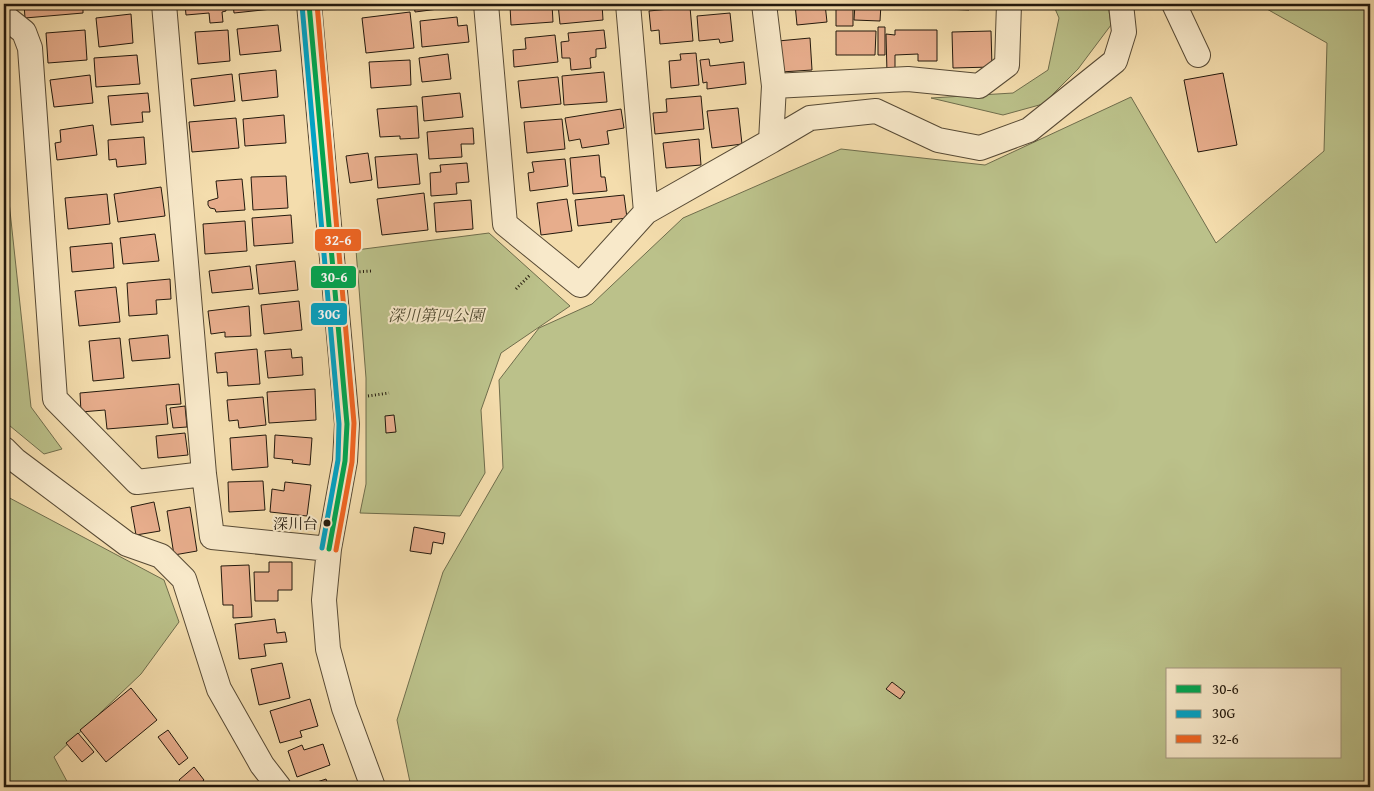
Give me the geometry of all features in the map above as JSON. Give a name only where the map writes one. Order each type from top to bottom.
[{"type":"street","points":[[164,4],[204,474],[212,537],[329,549]]},
{"type":"street","points":[[309,4],[347,424],[345,461],[329,549],[324,600],[328,649],[344,708],[373,787]]},
{"type":"street","points":[[486,4],[505,224],[580,285],[646,212],[810,118],[876,112],[938,140],[980,148],[1029,130],[1115,61],[1124,32],[1121,4]]},
{"type":"street","points":[[628,4],[646,212]]},
{"type":"street","points":[[764,4],[774,86],[771,141]]},
{"type":"street","points":[[774,86],[908,79],[979,86],[1007,66],[1009,4]]},
{"type":"street","points":[[1174,4],[1198,55]]},
{"type":"street","points":[[4,16],[24,32],[30,48],[55,399],[137,482],[204,474]]},
{"type":"street","points":[[4,449],[15,460],[127,544],[161,556],[184,579],[219,689],[262,765],[279,787]]},
{"type":"green space","points":[[1053,4],[1108,4],[1111,25],[1078,69],[1043,104],[1003,115],[931,98],[1013,93],[1048,70],[1059,18]]},
{"type":"green space","points":[[1258,4],[1370,4],[1370,787],[411,787],[397,720],[443,572],[503,468],[499,380],[539,328],[592,304],[683,218],[841,149],[985,165],[1131,97],[1216,243],[1324,151],[1327,43]]},
{"type":"green space","points":[[4,155],[31,407],[62,449],[44,454],[4,421]]},
{"type":"green space","name":"深川第四公園","points":[[489,233],[570,306],[501,353],[481,410],[485,473],[460,516],[360,513],[366,484],[366,378],[356,250]]},
{"type":"green space","points":[[4,495],[164,580],[179,622],[141,674],[54,757],[70,787],[4,787]]},
{"type":"building","points":[[24,4],[86,4],[87,9],[83,9],[83,13],[25,18]]},
{"type":"building","points":[[95,4],[130,4],[96,8]]},
{"type":"building","points":[[185,4],[225,4],[226,11],[222,12],[223,22],[210,23],[209,13],[186,15]]},
{"type":"building","points":[[233,4],[271,4],[272,9],[234,13]]},
{"type":"building","points":[[361,4],[405,4],[405,5],[361,9]]},
{"type":"building","points":[[414,4],[454,4],[454,7],[415,12]]},
{"type":"building","points":[[517,4],[552,4],[553,22],[511,25],[510,6]]},
{"type":"building","points":[[558,4],[602,4],[603,20],[560,24]]},
{"type":"building","points":[[795,4],[825,4],[827,22],[797,25]]},
{"type":"building","points":[[836,4],[853,4],[853,26],[836,26]]},
{"type":"building","points":[[855,4],[881,4],[880,21],[854,20]]},
{"type":"building","points":[[928,4],[928,6],[889,5]]},
{"type":"building","points":[[945,4],[969,4],[969,10],[945,9]]},
{"type":"building","points":[[690,7],[693,41],[660,44],[659,30],[651,31],[649,11]]},
{"type":"building","points":[[410,12],[414,48],[366,53],[362,18]]},
{"type":"building","points":[[730,13],[733,41],[720,43],[719,39],[699,41],[697,16]]},
{"type":"building","points":[[131,14],[133,43],[99,47],[96,18]]},
{"type":"building","points":[[457,17],[458,26],[467,25],[469,42],[422,47],[420,21]]},
{"type":"building","points":[[278,25],[281,51],[240,55],[237,29]]},
{"type":"building","points":[[878,27],[885,27],[885,55],[878,55]]},
{"type":"building","points":[[85,30],[87,60],[48,63],[46,33]]},
{"type":"building","points":[[228,30],[230,61],[198,64],[195,32]]},
{"type":"building","points":[[604,30],[606,48],[596,49],[596,57],[590,58],[591,68],[571,70],[570,58],[562,58],[561,42],[569,41],[568,33]]},
{"type":"building","points":[[895,30],[937,30],[937,61],[918,61],[918,54],[895,55],[895,72],[887,73],[886,34],[895,35]]},
{"type":"building","points":[[836,31],[876,31],[875,55],[836,55]]},
{"type":"building","points":[[991,31],[992,67],[953,68],[952,32]]},
{"type":"building","points":[[555,35],[558,62],[514,67],[513,50],[526,49],[525,38]]},
{"type":"building","points":[[810,38],[812,70],[781,72],[778,41]]},
{"type":"building","points":[[696,53],[699,85],[671,88],[669,61],[681,60],[680,54]]},
{"type":"building","points":[[448,54],[451,79],[422,82],[419,58]]},
{"type":"building","points":[[137,55],[140,84],[96,87],[94,58]]},
{"type":"building","points":[[709,59],[710,66],[744,62],[746,84],[707,89],[707,82],[703,83],[700,60]]},
{"type":"building","points":[[410,60],[411,85],[371,88],[369,62]]},
{"type":"building","points":[[276,70],[278,97],[242,101],[239,74]]},
{"type":"building","points":[[604,72],[607,102],[564,105],[562,76]]},
{"type":"building","points":[[1223,73],[1237,145],[1198,152],[1184,80]]},
{"type":"building","points":[[232,74],[235,101],[194,106],[191,79]]},
{"type":"building","points":[[90,75],[93,103],[54,107],[50,80]]},
{"type":"building","points":[[558,77],[561,104],[521,108],[518,81]]},
{"type":"building","points":[[148,93],[150,112],[142,112],[143,122],[111,125],[108,96]]},
{"type":"building","points":[[460,93],[463,117],[424,121],[422,97]]},
{"type":"building","points":[[701,96],[704,129],[655,134],[653,113],[667,112],[666,99]]},
{"type":"building","points":[[417,106],[419,138],[400,139],[400,136],[380,137],[377,109]]},
{"type":"building","points":[[738,108],[742,144],[712,148],[707,111]]},
{"type":"building","points":[[621,109],[624,128],[607,131],[609,144],[582,148],[580,139],[569,141],[565,118]]},
{"type":"building","points":[[284,115],[286,143],[245,146],[243,119]]},
{"type":"building","points":[[236,118],[239,148],[192,152],[189,122]]},
{"type":"building","points":[[562,119],[565,149],[527,153],[524,122]]},
{"type":"building","points":[[93,125],[97,155],[57,160],[55,143],[61,142],[60,130]]},
{"type":"building","points":[[473,128],[474,144],[461,144],[462,157],[429,159],[427,132]]},
{"type":"building","points":[[144,137],[146,164],[117,167],[116,159],[109,160],[108,140]]},
{"type":"building","points":[[699,139],[701,165],[666,168],[663,143]]},
{"type":"building","points":[[368,153],[372,180],[350,183],[346,156]]},
{"type":"building","points":[[417,154],[420,184],[378,188],[375,157]]},
{"type":"building","points":[[599,155],[601,177],[605,177],[607,191],[573,194],[570,158]]},
{"type":"building","points":[[565,159],[568,186],[530,191],[528,173],[534,172],[532,162]]},
{"type":"building","points":[[467,163],[469,182],[456,183],[457,194],[431,196],[430,173],[441,172],[440,165]]},
{"type":"building","points":[[286,176],[288,208],[253,210],[251,177]]},
{"type":"building","points":[[242,179],[245,210],[216,212],[215,209],[210,208],[208,201],[218,198],[216,181]]},
{"type":"building","points":[[161,187],[165,216],[118,222],[114,194]]},
{"type":"building","points":[[424,193],[428,230],[382,235],[377,199]]},
{"type":"building","points":[[107,194],[110,224],[68,229],[65,198]]},
{"type":"building","points":[[624,195],[627,218],[611,220],[612,222],[578,226],[575,200]]},
{"type":"building","points":[[567,199],[572,231],[541,235],[537,203]]},
{"type":"building","points":[[471,200],[473,229],[436,232],[434,203]]},
{"type":"building","points":[[291,215],[293,243],[254,246],[252,218]]},
{"type":"building","points":[[245,221],[247,251],[205,254],[203,224]]},
{"type":"building","points":[[155,234],[159,261],[123,264],[120,238]]},
{"type":"building","points":[[112,243],[114,268],[72,272],[70,247]]},
{"type":"building","points":[[295,261],[298,290],[259,294],[256,265]]},
{"type":"building","points":[[250,266],[253,289],[212,293],[209,271]]},
{"type":"building","points":[[170,279],[171,299],[156,300],[157,314],[129,316],[127,283]]},
{"type":"building","points":[[116,287],[120,322],[79,326],[75,291]]},
{"type":"building","points":[[299,301],[302,330],[264,334],[261,305]]},
{"type":"building","points":[[249,306],[251,336],[225,337],[225,332],[211,334],[208,311]]},
{"type":"building","points":[[168,335],[170,358],[132,361],[129,339]]},
{"type":"building","points":[[120,338],[124,378],[93,381],[89,341]]},
{"type":"building","points":[[257,349],[260,384],[228,386],[227,372],[217,373],[215,353]]},
{"type":"building","points":[[291,349],[292,358],[302,357],[303,375],[268,378],[265,351]]},
{"type":"building","points":[[179,384],[181,404],[166,405],[168,424],[107,429],[105,410],[81,412],[80,393]]},
{"type":"building","points":[[315,389],[316,420],[269,423],[267,392]]},
{"type":"building","points":[[263,397],[266,425],[239,428],[238,420],[229,421],[227,400]]},
{"type":"building","points":[[185,406],[187,427],[173,428],[170,408]]},
{"type":"building","points":[[394,415],[396,432],[386,433],[385,416]]},
{"type":"building","points":[[185,433],[188,455],[158,458],[156,436]]},
{"type":"building","points":[[266,435],[268,467],[232,470],[230,438]]},
{"type":"building","points":[[275,435],[312,438],[310,465],[292,463],[293,460],[274,458]]},
{"type":"building","points":[[263,481],[265,510],[229,512],[228,482]]},
{"type":"building","points":[[285,482],[311,485],[307,516],[270,512],[272,489],[284,491]]},
{"type":"building","points":[[154,502],[160,531],[136,535],[131,507]]},
{"type":"building","points":[[190,507],[197,551],[174,555],[167,511]]},
{"type":"building","points":[[414,527],[445,533],[443,544],[433,542],[431,554],[410,551]]},
{"type":"building","points":[[269,562],[292,562],[292,590],[278,590],[278,601],[255,601],[254,572],[269,572]]},
{"type":"building","points":[[249,565],[252,617],[233,618],[233,605],[223,605],[221,566]]},
{"type":"building","points":[[275,619],[277,633],[285,632],[287,642],[264,644],[266,656],[239,659],[235,624]]},
{"type":"building","points":[[282,663],[290,698],[259,705],[251,669]]},
{"type":"building","points":[[892,682],[905,692],[900,699],[886,689]]},
{"type":"building","points":[[131,688],[157,720],[106,762],[80,730]]},
{"type":"building","points":[[310,699],[318,726],[300,731],[302,737],[280,743],[270,711]]},
{"type":"building","points":[[168,730],[188,758],[179,765],[158,737]]},
{"type":"building","points":[[78,733],[94,752],[82,762],[66,743]]},
{"type":"building","points":[[323,744],[330,765],[297,777],[288,751],[302,745],[304,750]]},
{"type":"building","points":[[194,767],[204,780],[196,787],[185,787],[179,780]]},
{"type":"building","points":[[326,779],[328,784],[334,782],[336,787],[305,787],[305,786]]},
{"type":"transit line","name":"30-6","points":[[309,4],[347,424],[345,461],[329,549]]},
{"type":"transit line","name":"32-6","points":[[317,4],[354,423],[352,462],[336,550]]},
{"type":"transit line","name":"30G","points":[[302,5],[339,424],[338,460],[322,548]]},
{"type":"place","name":"深川台","points":[[327,523]]}]
